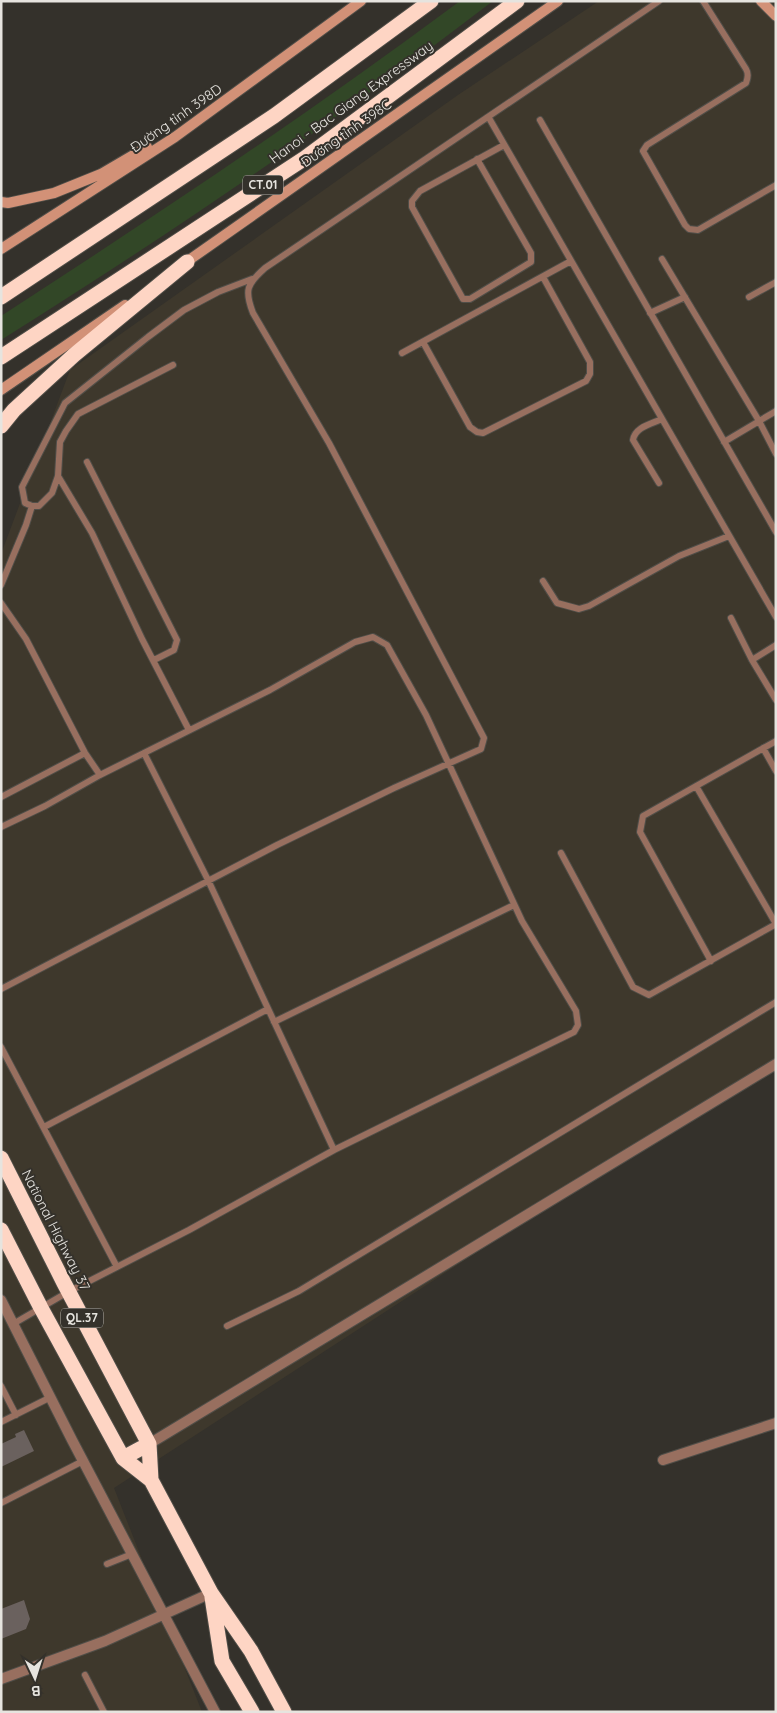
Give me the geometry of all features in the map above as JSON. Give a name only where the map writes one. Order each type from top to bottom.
[{"type":"highway","points":[[1,297],[274,116],[430,1]]},
{"type":"highway","name":"Hanoi - Bac Giang Expressway","points":[[1,357],[305,158],[517,1]]},
{"type":"highway","points":[[1,426],[14,410],[74,355],[187,262]]},
{"type":"highway","name":"National Highway 37","points":[[1,1158],[68,1292],[149,1444],[151,1480]]},
{"type":"highway","name":"National Highway 37","points":[[1,1230],[41,1308],[123,1458],[151,1480],[211,1594],[251,1651],[284,1712]]},
{"type":"highway","points":[[123,1458],[149,1444]]},
{"type":"highway","name":"National Highway 37","points":[[211,1594],[222,1661],[252,1712]]},
{"type":"main road","name":"Đường tỉnh 398D","points":[[1,249],[175,137],[360,1]]},
{"type":"main road","name":"Đường tỉnh 398C","points":[[1,390],[187,262],[558,1]]},
{"type":"main road","points":[[761,1],[776,16]]},
{"type":"main road","points":[[1,202],[8,203],[54,193],[101,174],[215,108]]},
{"type":"street","points":[[149,1444],[776,1064]]},
{"type":"street","points":[[1,1300],[215,1712]]},
{"type":"street","points":[[663,1460],[776,1423]]},
{"type":"street","points":[[1,1679],[105,1641],[211,1594]]},
{"type":"lane","points":[[173,365],[78,414],[60,442],[58,476],[52,493],[39,506],[25,503],[22,487],[65,403],[184,310],[218,292],[252,279],[659,1]]},
{"type":"lane","points":[[703,1],[746,69],[748,79],[746,83],[647,145],[643,151],[685,225],[694,230],[698,230],[776,185]]},
{"type":"lane","points":[[489,118],[776,617]]},
{"type":"lane","points":[[540,120],[776,532]]},
{"type":"lane","points":[[477,160],[531,253],[532,262],[466,300],[463,299],[412,208],[412,201],[420,191],[504,145]]},
{"type":"lane","points":[[662,259],[759,421],[776,454]]},
{"type":"lane","points":[[402,353],[571,261]]},
{"type":"lane","points":[[423,342],[470,427],[478,432],[483,433],[586,381],[590,374],[590,362],[543,276]]},
{"type":"lane","points":[[1,989],[208,880],[377,796],[482,749],[484,738],[329,443],[254,313],[248,300],[248,289],[252,279]]},
{"type":"lane","points":[[749,297],[776,282]]},
{"type":"lane","points":[[650,313],[684,297]]},
{"type":"lane","points":[[724,442],[776,411]]},
{"type":"lane","points":[[659,483],[633,440],[634,434],[638,429],[662,419]]},
{"type":"lane","points":[[87,462],[176,640],[177,644],[174,650],[154,660]]},
{"type":"lane","points":[[58,476],[92,533],[142,639],[189,730]]},
{"type":"lane","points":[[1,585],[32,506]]},
{"type":"lane","points":[[543,581],[557,603],[579,609],[590,606],[679,556],[729,536]]},
{"type":"lane","points":[[1,603],[26,639],[85,753],[100,775]]},
{"type":"lane","points":[[730,618],[776,700]]},
{"type":"lane","points":[[1,827],[270,690],[355,642],[373,637],[387,645],[426,715],[514,905],[576,1012],[578,1025],[574,1032],[334,1150],[68,1292],[13,1324]]},
{"type":"lane","points":[[752,660],[776,645]]},
{"type":"lane","points":[[710,961],[640,832],[643,816],[776,740]]},
{"type":"lane","points":[[763,748],[776,771]]},
{"type":"lane","points":[[1,797],[85,753]]},
{"type":"lane","points":[[144,753],[208,880],[334,1150]]},
{"type":"lane","points":[[561,853],[634,987],[649,995],[776,924],[696,786]]},
{"type":"lane","points":[[274,1022],[514,905]]},
{"type":"lane","points":[[227,1326],[300,1291],[776,1002]]},
{"type":"lane","points":[[44,1127],[268,1009]]},
{"type":"lane","points":[[1,1047],[117,1267]]},
{"type":"lane","points":[[1,1386],[16,1415]]},
{"type":"lane","points":[[1,1422],[51,1397]]},
{"type":"lane","points":[[1,1503],[83,1460]]},
{"type":"lane","points":[[108,1564],[132,1554]]},
{"type":"lane","points":[[85,1675],[104,1712]]},
{"type":"shaded area","points":[[599,1],[776,1],[776,1058],[114,1488],[202,1712],[1,1712],[1,554],[70,370],[458,95]]},
{"type":"green space","points":[[460,1],[493,1],[373,90],[251,176],[1,340],[1,316],[233,162],[347,83]]},
{"type":"building","points":[[24,1430],[34,1451],[1,1467],[1,1444],[16,1437],[15,1434]]},
{"type":"building","points":[[24,1600],[30,1619],[26,1629],[1,1639],[1,1609]]}]
